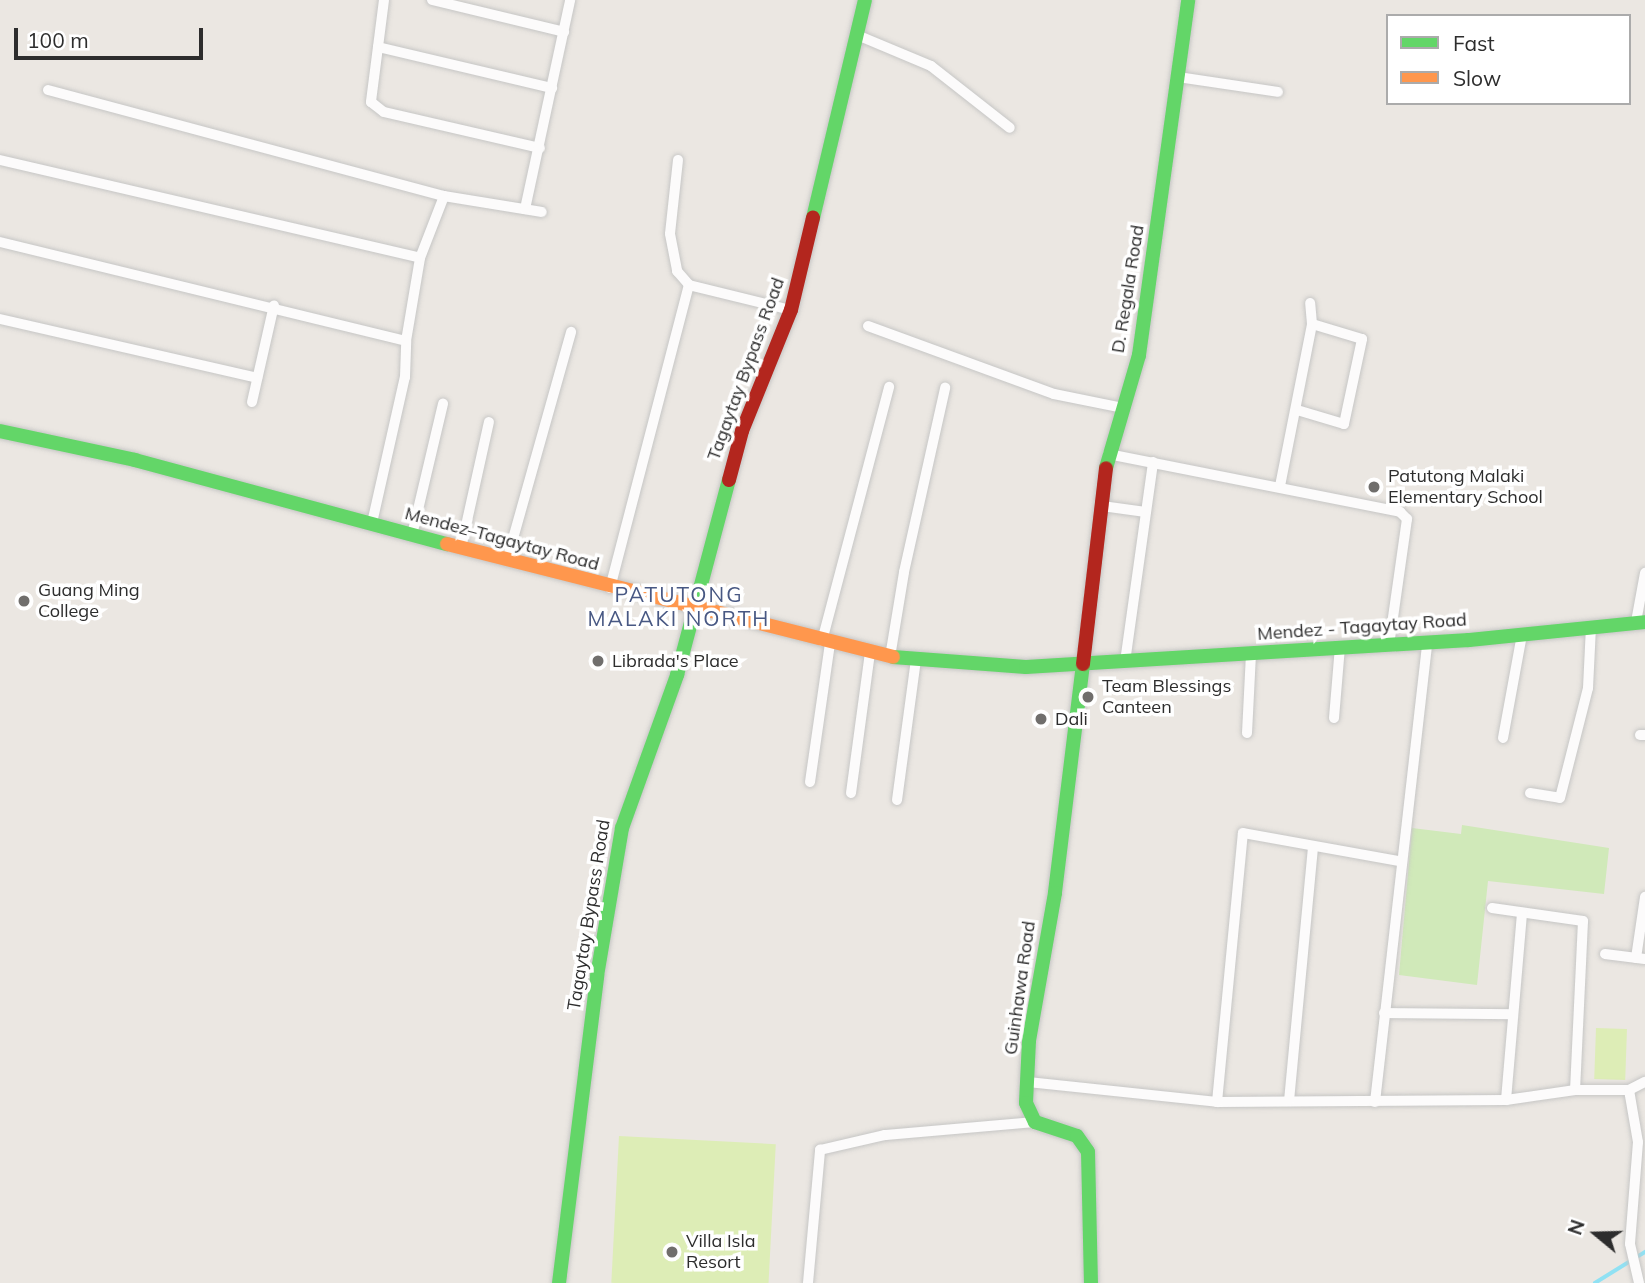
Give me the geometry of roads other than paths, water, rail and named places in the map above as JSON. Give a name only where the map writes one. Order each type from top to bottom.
[{"type":"main road","name":"Tagaytay Bypass Road","points":[[559,1283],[617,850],[635,783],[677,674],[692,609],[742,431],[790,310],[865,0]]},
{"type":"main road","name":"D. Regala Road","points":[[1082,664],[1108,454],[1139,355],[1188,0]]},
{"type":"main road","name":"Mendez–Tagaytay Road","points":[[0,431],[135,460],[507,561],[870,653],[916,660],[1026,667],[1082,664]]},
{"type":"main road","name":"Mendez - Tagaytay Road","points":[[1082,664],[1427,643],[1640,622]]},
{"type":"main road","name":"Guinhawa Road","points":[[1035,1122],[1027,1103],[1035,990],[1055,892],[1082,664]]},
{"type":"main road","points":[[1035,1122],[1077,1136],[1088,1152],[1091,1283]]},
{"type":"street","points":[[384,0],[372,102],[384,111],[540,148]]},
{"type":"street","points":[[432,0],[564,32]]},
{"type":"street","points":[[525,209],[570,0]]},
{"type":"street","points":[[856,35],[931,66],[1010,128]]},
{"type":"street","points":[[378,47],[552,88]]},
{"type":"street","points":[[1178,77],[1278,92]]},
{"type":"street","points":[[48,90],[444,196],[542,212]]},
{"type":"street","points":[[0,160],[420,258]]},
{"type":"street","points":[[678,160],[670,234],[677,271],[689,285],[790,310]]},
{"type":"street","points":[[372,523],[405,377],[406,341],[420,258],[444,196]]},
{"type":"street","points":[[0,242],[274,305],[406,341]]},
{"type":"street","points":[[610,587],[689,285]]},
{"type":"street","points":[[1280,486],[1312,324],[1310,303]]},
{"type":"street","points":[[252,402],[274,305]]},
{"type":"street","points":[[0,319],[257,378]]},
{"type":"street","points":[[1297,410],[1344,424],[1362,339],[1312,324]]},
{"type":"street","points":[[868,326],[1054,394],[1123,408]]},
{"type":"street","points":[[507,561],[571,332]]},
{"type":"street","points":[[810,782],[826,642],[889,387]]},
{"type":"street","points":[[890,657],[904,572],[945,387]]},
{"type":"street","points":[[412,535],[443,404]]},
{"type":"street","points":[[461,548],[489,422]]},
{"type":"street","points":[[1108,454],[1280,486],[1400,512],[1407,519],[1390,645]]},
{"type":"street","points":[[1125,662],[1153,462]]},
{"type":"street","points":[[1102,506],[1146,512]]},
{"type":"street","points":[[1640,622],[1645,573]]},
{"type":"street","points":[[1530,793],[1560,798],[1588,688],[1591,626]]},
{"type":"street","points":[[1503,738],[1521,634]]},
{"type":"street","points":[[1375,1102],[1399,861],[1427,643]]},
{"type":"street","points":[[1334,718],[1340,647]]},
{"type":"street","points":[[850,793],[870,653]]},
{"type":"street","points":[[1247,733],[1251,654]]},
{"type":"street","points":[[897,800],[916,660]]},
{"type":"street","points":[[1217,1102],[1243,833],[1399,861]]},
{"type":"street","points":[[1289,1101],[1313,846]]},
{"type":"street","points":[[1605,954],[1640,959],[1645,897]]},
{"type":"street","points":[[1492,908],[1583,921],[1575,1090]]},
{"type":"street","points":[[1506,1100],[1511,1014],[1522,913]]},
{"type":"street","points":[[1384,1013],[1511,1014]]},
{"type":"street","points":[[1028,1082],[1217,1102],[1506,1100],[1575,1090],[1629,1090],[1645,1082]]},
{"type":"street","points":[[1629,1090],[1638,1142],[1630,1244],[1639,1281]]},
{"type":"street","points":[[808,1283],[820,1150],[897,1134],[1035,1122]]},
{"type":"waterway","points":[[1595,1283],[1645,1252]]},
{"type":"place","name":"Patutong Malaki Elementary School","points":[[1374,487]]},
{"type":"place","name":"Guang Ming College","points":[[24,601]]},
{"type":"place","name":"Librada's Place","points":[[598,661]]},
{"type":"place","name":"Team Blessings Canteen","points":[[1088,697]]},
{"type":"place","name":"Dali","points":[[1041,719]]},
{"type":"place","name":"Villa Isla Resort","points":[[672,1252]]},
{"type":"district","name":"PATUTONG MALAKI NORTH","points":[[679,606]]}]
